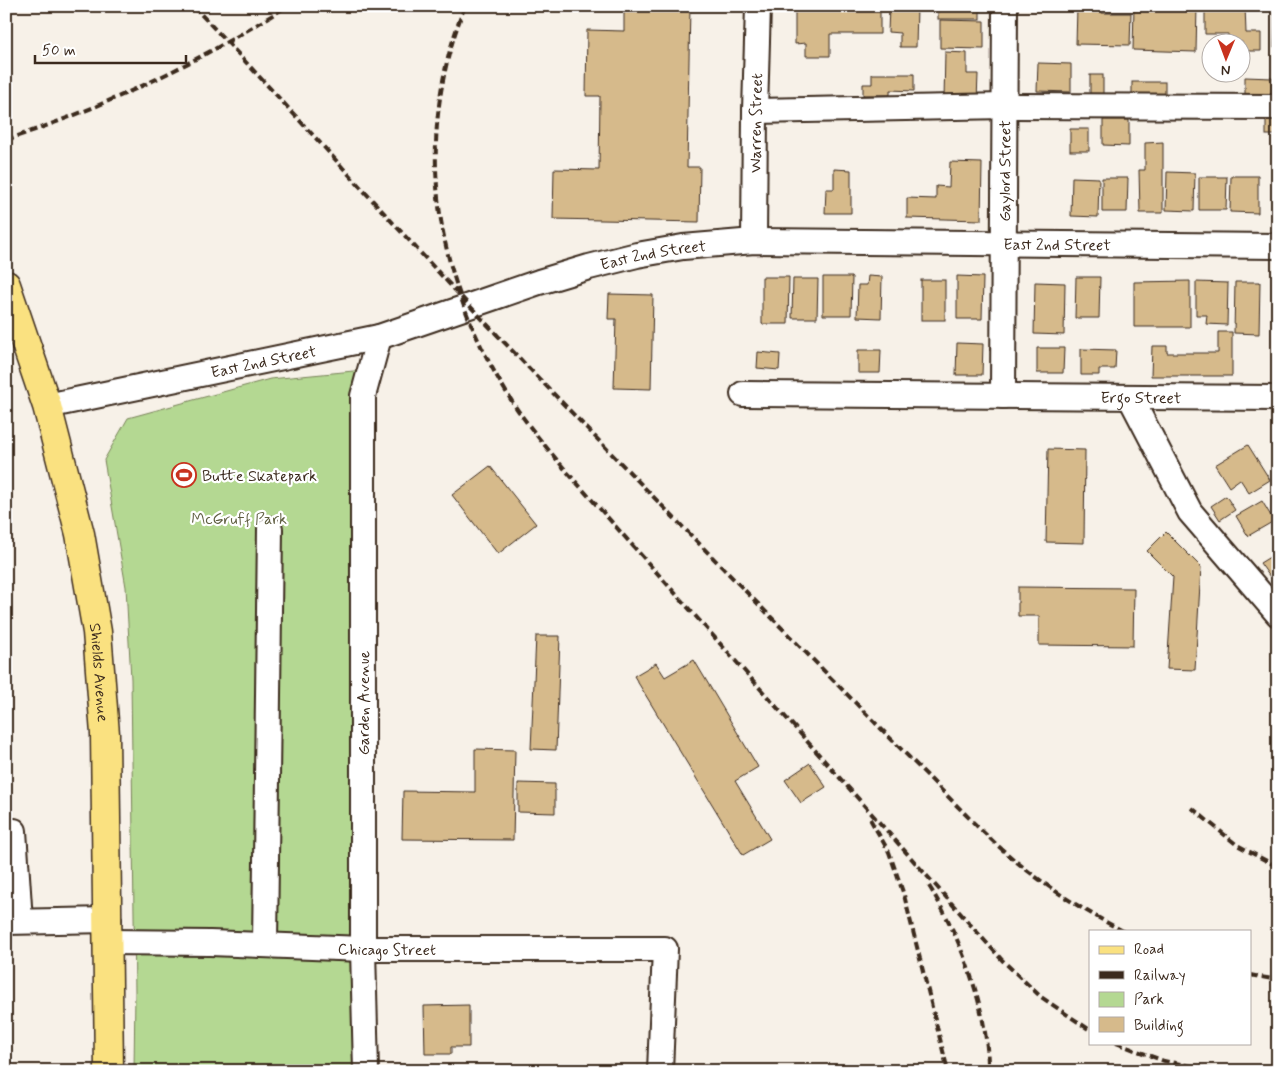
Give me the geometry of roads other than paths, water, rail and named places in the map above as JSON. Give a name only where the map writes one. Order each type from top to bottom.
[{"type":"main road","name":"Shields Avenue","points":[[6,285],[47,406],[80,534],[97,632],[105,734],[109,1071]]},
{"type":"street","name":"Warren Street","points":[[754,241],[754,111],[758,6]]},
{"type":"street","name":"Gaylord Street","points":[[1003,396],[1005,6]]},
{"type":"street","points":[[754,111],[1005,106],[1278,106]]},
{"type":"street","name":"East 2nd Street","points":[[47,406],[380,338],[539,282],[589,267],[655,252],[754,241],[1278,246]]},
{"type":"street","name":"Garden Avenue","points":[[366,1071],[363,949],[363,396],[380,338]]},
{"type":"street","name":"Ergo Street","points":[[743,394],[1278,398]]},
{"type":"street","points":[[1130,397],[1190,512],[1278,614]]},
{"type":"street","points":[[265,944],[270,529]]},
{"type":"street","points":[[6,832],[14,831],[13,922]]},
{"type":"street","name":"Chicago Street","points":[[13,922],[265,944],[363,949],[666,949],[660,1071]]},
{"type":"railway","points":[[193,6],[503,341],[977,826],[1011,857],[1045,884],[1121,930]]},
{"type":"railway","points":[[6,140],[80,113],[151,82],[219,46],[287,6]]},
{"type":"railway","points":[[465,6],[449,56],[439,106],[436,156],[439,205],[448,254],[463,303],[483,350],[508,395],[544,445],[568,473],[1002,960],[1041,997],[1089,1029]]},
{"type":"railway","points":[[1192,808],[1237,845],[1278,867]]},
{"type":"railway","points":[[870,819],[889,852],[904,895],[948,1071]]},
{"type":"railway","points":[[929,886],[962,951],[978,999],[984,1024],[988,1071]]},
{"type":"railway","points":[[1252,975],[1278,980]]},
{"type":"railway","points":[[1119,1044],[1164,1061],[1218,1071]]},
{"type":"place","name":"Butte Skatepark","points":[[184,475]]},
{"type":"park label","name":"McGruff Park","points":[[239,518]]}]
